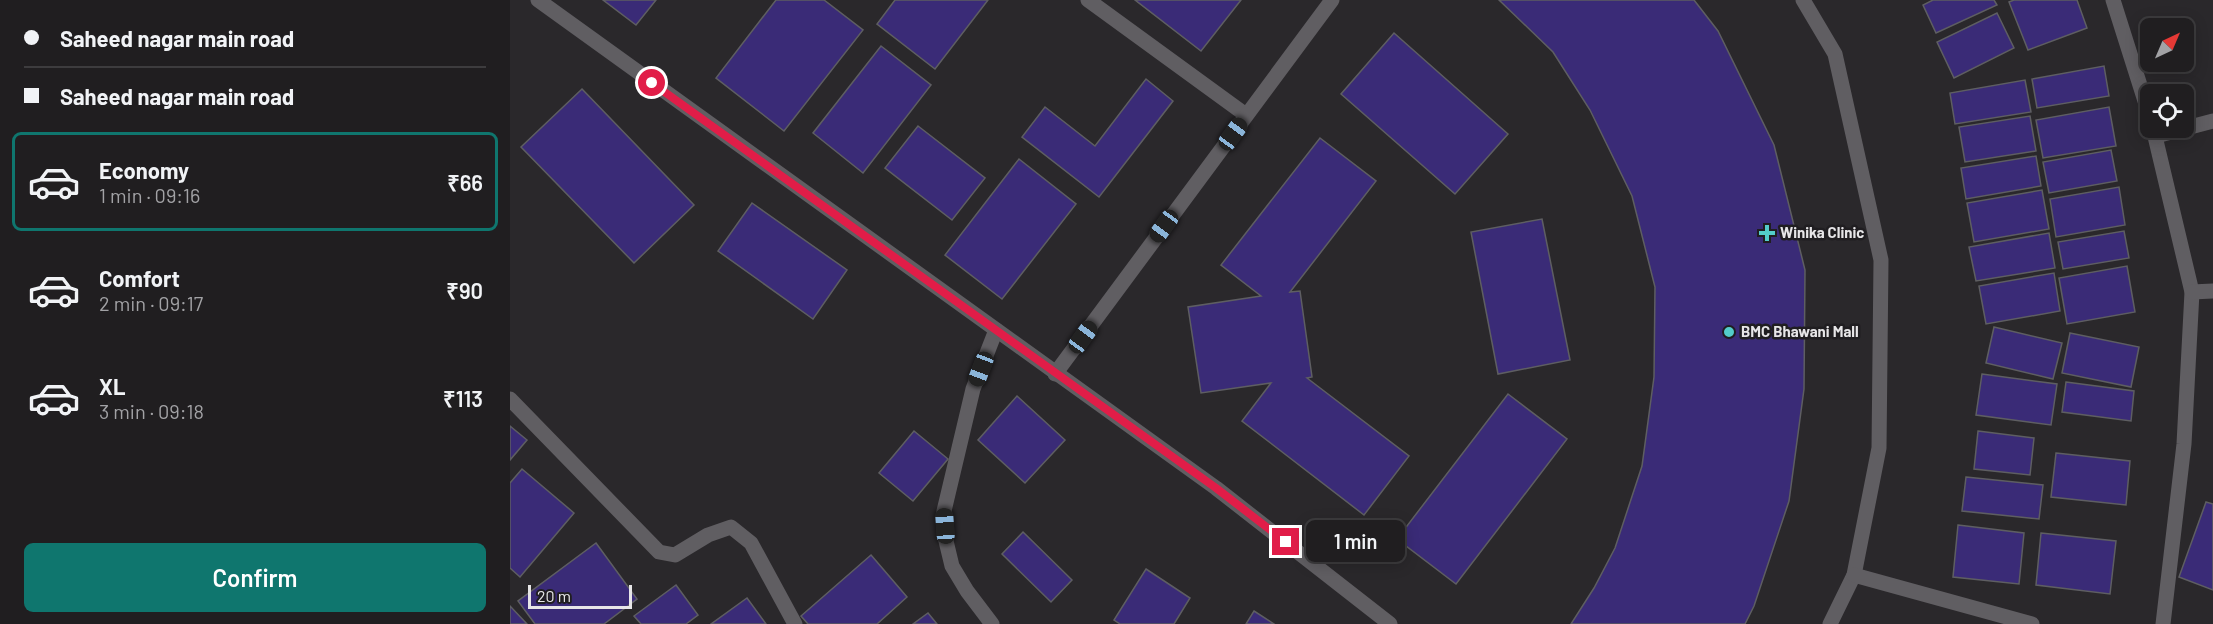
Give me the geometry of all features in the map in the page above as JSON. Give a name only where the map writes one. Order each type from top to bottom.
[{"type":"street","points":[[538,0],[1216,488],[1390,624]]},
{"type":"street","points":[[1088,0],[1246,115]]},
{"type":"street","points":[[1055,374],[1332,0]]},
{"type":"street","points":[[1803,0],[1835,54],[1881,260],[1879,448],[1854,574],[1830,624]]},
{"type":"street","points":[[2113,0],[2140,85]]},
{"type":"street","points":[[2194,125],[2213,121]]},
{"type":"street","points":[[2156,138],[2192,292],[2184,444],[2163,624]]},
{"type":"street","points":[[2192,292],[2213,291]]},
{"type":"street","points":[[992,624],[967,591],[952,566],[946,541],[944,511],[973,389],[996,330]]},
{"type":"street","points":[[510,399],[659,552],[675,555],[708,535],[731,526],[751,543],[795,624]]},
{"type":"street","points":[[1854,574],[2032,624]]},
{"type":"building","points":[[603,0],[656,0],[636,25]]},
{"type":"building","points":[[776,0],[824,0],[863,30],[784,131],[716,78]]},
{"type":"building","points":[[895,0],[988,0],[935,69],[877,24]]},
{"type":"building","points":[[1135,0],[1241,0],[1201,51]]},
{"type":"building","name":"BMC Bhawani Mall","points":[[1499,0],[1694,0],[1718,31],[1774,145],[1805,270],[1804,389],[1789,501],[1754,606],[1745,624],[1571,624],[1594,588],[1615,548],[1642,466],[1654,377],[1655,287],[1632,196],[1590,110],[1553,52]]},
{"type":"building","points":[[1933,0],[1994,0],[1997,5],[1936,33],[1923,5]]},
{"type":"building","points":[[2014,0],[2077,0],[2087,28],[2028,50],[2009,2]]},
{"type":"building","points":[[1997,13],[2014,48],[1954,78],[1937,42]]},
{"type":"building","points":[[1394,33],[1508,134],[1455,194],[1341,94]]},
{"type":"building","points":[[881,46],[931,85],[863,173],[813,133]]},
{"type":"building","points":[[2104,66],[2109,96],[2037,108],[2032,79]]},
{"type":"building","points":[[1146,79],[1173,101],[1099,197],[1022,137],[1045,107],[1095,146]]},
{"type":"building","points":[[2025,80],[2031,112],[1955,124],[1950,93]]},
{"type":"building","points":[[582,89],[694,205],[634,263],[521,147]]},
{"type":"building","points":[[2109,107],[2116,146],[2043,158],[2036,120]]},
{"type":"building","points":[[2030,116],[2036,151],[1965,162],[1959,127]]},
{"type":"building","points":[[918,126],[985,178],[952,220],[885,168]]},
{"type":"building","points":[[1320,138],[1376,181],[1290,292],[1300,291],[1312,377],[1307,378],[1409,456],[1364,515],[1242,421],[1271,383],[1201,393],[1188,307],[1261,296],[1221,265]]},
{"type":"building","points":[[2111,150],[2117,181],[2049,193],[2043,162]]},
{"type":"building","points":[[2036,156],[2041,186],[1966,199],[1961,168]]},
{"type":"building","points":[[1019,159],[1076,204],[1002,299],[945,255]]},
{"type":"building","points":[[2119,187],[2125,225],[2056,237],[2050,199]]},
{"type":"building","points":[[2042,190],[2049,229],[1974,242],[1967,203]]},
{"type":"building","points":[[752,203],[847,270],[813,319],[718,251]]},
{"type":"building","points":[[1542,219],[1570,360],[1498,374],[1471,232]]},
{"type":"building","points":[[2124,231],[2129,258],[2063,269],[2058,242]]},
{"type":"building","points":[[2049,233],[2055,268],[1976,281],[1969,247]]},
{"type":"building","points":[[2127,266],[2135,312],[2067,324],[2059,278]]},
{"type":"building","points":[[2054,273],[2060,311],[1986,324],[1979,286]]},
{"type":"building","points":[[1994,327],[2062,343],[2053,379],[1986,363]]},
{"type":"building","points":[[2070,333],[2139,347],[2131,387],[2062,373]]},
{"type":"building","points":[[1982,374],[2057,384],[2051,425],[1976,415]]},
{"type":"building","points":[[2066,382],[2134,391],[2131,421],[2062,412]]},
{"type":"building","points":[[1508,394],[1567,439],[1456,584],[1397,539]]},
{"type":"building","points":[[1017,396],[1065,440],[1025,483],[978,440]]},
{"type":"building","points":[[510,426],[527,440],[510,460]]},
{"type":"building","points":[[914,431],[948,459],[913,501],[879,473]]},
{"type":"building","points":[[1978,431],[2034,438],[2030,475],[1974,469]]},
{"type":"building","points":[[2056,453],[2130,461],[2126,505],[2051,497]]},
{"type":"building","points":[[522,469],[574,513],[520,577],[510,568],[510,483]]},
{"type":"building","points":[[1966,477],[2043,485],[2039,519],[1962,511]]},
{"type":"building","points":[[2206,502],[2213,504],[2213,590],[2179,577]]},
{"type":"building","points":[[1958,525],[2024,533],[2019,584],[1953,577]]},
{"type":"building","points":[[1023,532],[1072,580],[1051,602],[1002,554]]},
{"type":"building","points":[[2041,533],[2116,541],[2110,594],[2036,585]]},
{"type":"building","points":[[596,543],[637,599],[604,624],[535,624],[518,601]]},
{"type":"building","points":[[871,555],[907,597],[877,624],[808,624],[801,616]]},
{"type":"building","points":[[1146,569],[1190,598],[1174,624],[1120,624],[1114,620]]},
{"type":"building","points":[[676,585],[698,615],[686,624],[641,624],[634,616]]},
{"type":"building","points":[[747,598],[766,624],[711,624]]},
{"type":"building","points":[[510,606],[527,624],[510,624]]},
{"type":"building","points":[[1254,611],[1274,624],[1246,624]]},
{"type":"building","points":[[928,613],[937,624],[913,624]]},
{"type":"place","name":"Winika Clinic","points":[[1767,233]]},
{"type":"place","name":"BMC Bhawani Mall","points":[[1729,332]]},
{"type":"route","points":[[652,83],[1216,488],[1286,542]]}]
